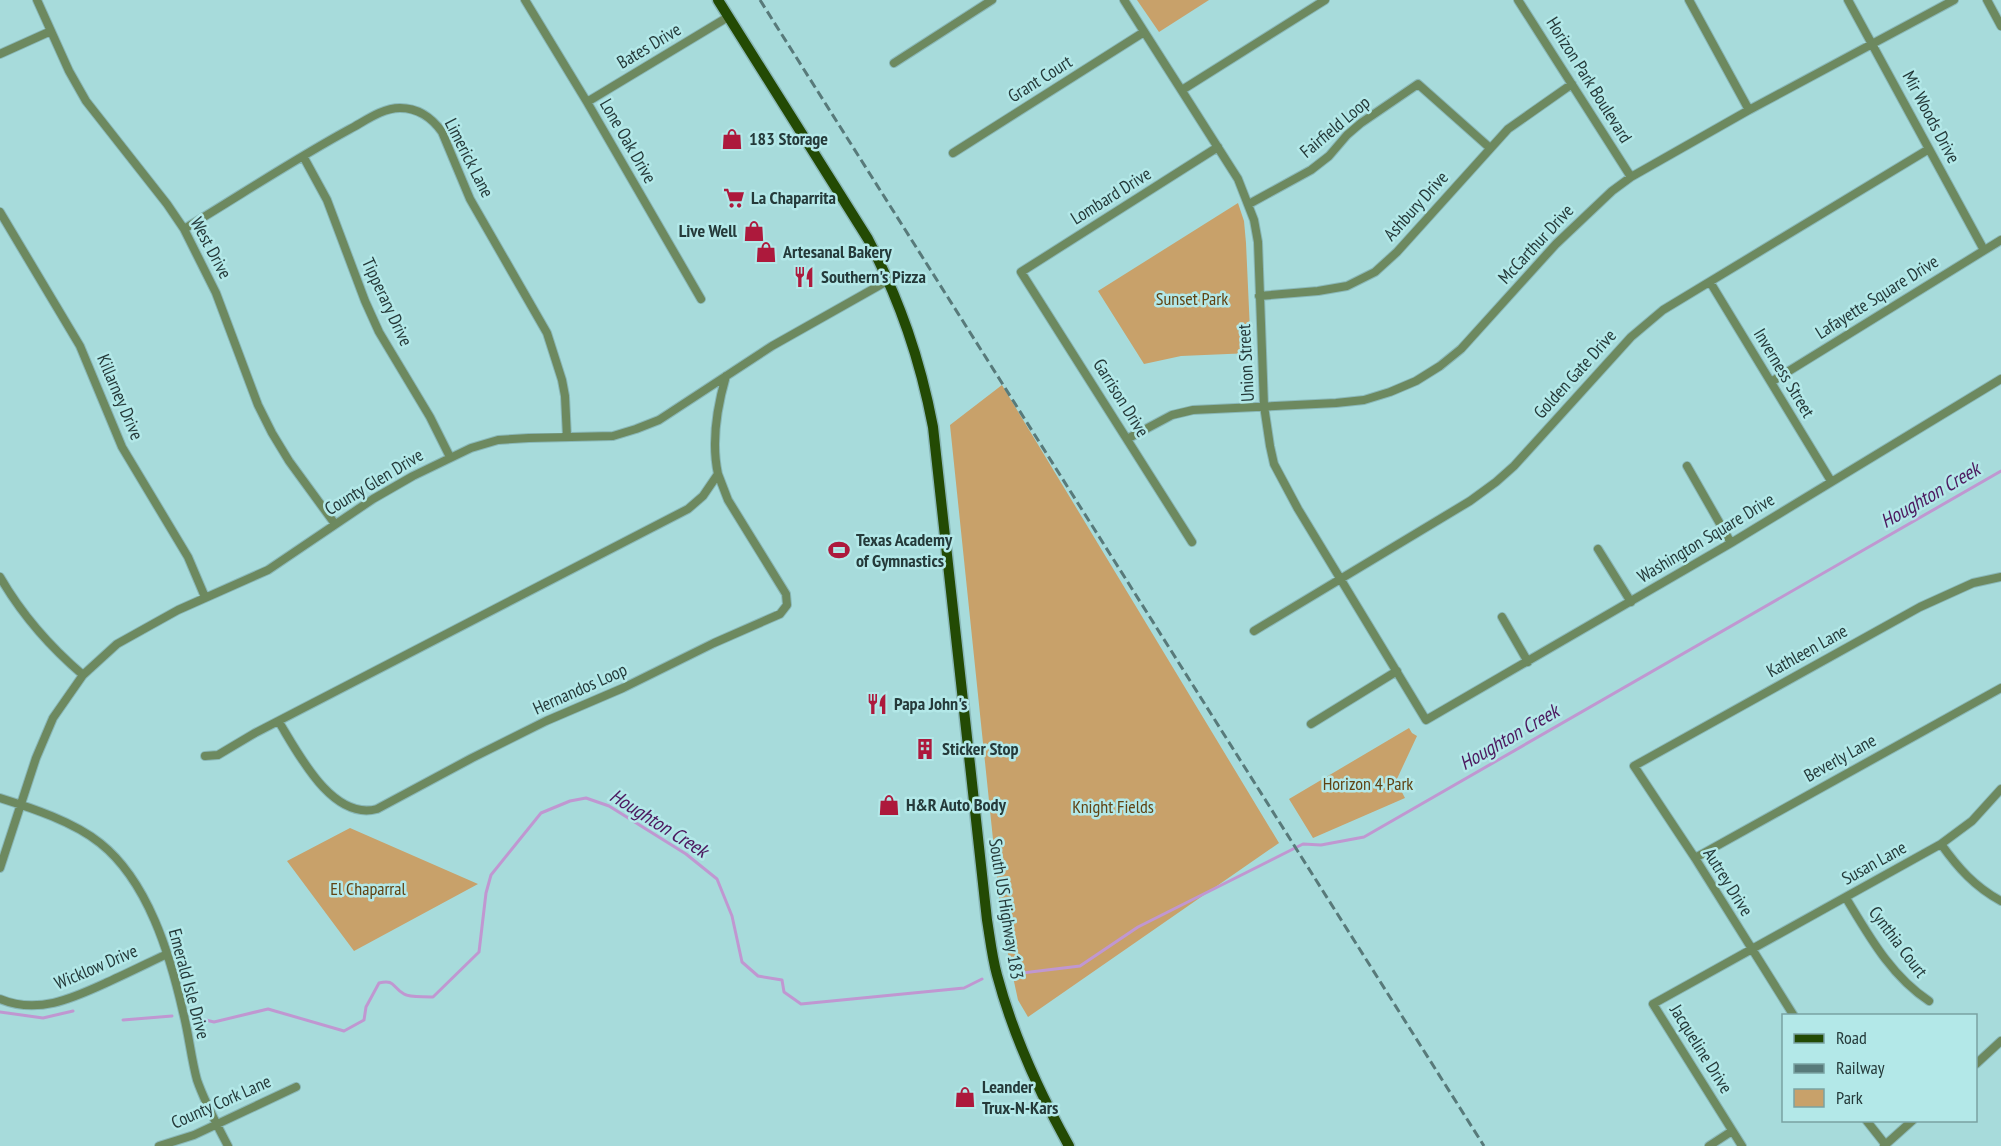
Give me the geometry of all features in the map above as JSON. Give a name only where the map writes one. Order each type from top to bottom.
[{"type":"main road","name":"South US Highway 183","points":[[717,0],[868,239],[889,280],[907,326],[922,376],[933,427],[987,920],[997,974],[1018,1041],[1042,1096],[1069,1146]]},
{"type":"street","name":"West Drive","points":[[37,0],[69,71],[86,101],[167,204],[184,230],[216,293],[258,405],[272,433],[289,461],[335,524]]},
{"type":"street","name":"Lone Oak Drive","points":[[525,0],[701,299]]},
{"type":"street","points":[[894,63],[992,0]]},
{"type":"street","name":"Union Street","points":[[1124,0],[1238,179],[1249,204],[1258,242],[1264,406],[1274,464],[1288,493],[1426,720]]},
{"type":"street","points":[[1182,90],[1325,0]]},
{"type":"street","name":"Horizon Park Boulevard","points":[[1518,0],[1631,177]]},
{"type":"street","points":[[1689,0],[1749,110]]},
{"type":"street","name":"Mir Woods Drive","points":[[1848,0],[1984,250]]},
{"type":"street","name":"McCarthur Drive","points":[[1127,439],[1172,415],[1193,410],[1364,400],[1416,381],[1461,349],[1556,244],[1612,191],[1631,177],[1749,110],[1954,0]]},
{"type":"street","points":[[1987,0],[2001,26]]},
{"type":"street","name":"Bates Drive","points":[[587,102],[728,17]]},
{"type":"street","points":[[0,54],[51,31]]},
{"type":"street","name":"Grant Court","points":[[953,153],[1144,32]]},
{"type":"street","name":"Fairfield Loop","points":[[1249,204],[1311,170],[1329,156],[1361,123],[1418,84],[1490,148]]},
{"type":"street","name":"Ashbury Drive","points":[[1259,296],[1347,286],[1375,272],[1397,252],[1508,129],[1572,84]]},
{"type":"street","name":"Limerick Lane","points":[[184,230],[303,156],[384,111],[394,108],[412,109],[428,116],[442,132],[470,199],[547,333],[562,380],[567,437]]},
{"type":"street","name":"Lombard Drive","points":[[1021,272],[1218,147]]},
{"type":"street","name":"Golden Gate Drive","points":[[1254,631],[1470,501],[1496,482],[1631,336],[1663,310],[1929,149]]},
{"type":"street","name":"Tipperary Drive","points":[[303,156],[327,200],[364,301],[379,332],[430,417],[450,458]]},
{"type":"street","name":"Killarney Drive","points":[[0,212],[80,346],[122,447],[188,557],[205,597]]},
{"type":"street","name":"Lafayette Square Drive","points":[[1771,382],[2001,240]]},
{"type":"street","name":"Garrison Drive","points":[[1021,272],[1192,542]]},
{"type":"street","name":"County Glen Drive","points":[[0,868],[47,731],[64,700],[83,675],[117,644],[205,597],[268,570],[373,499],[450,458],[482,444],[498,440],[600,437],[636,429],[676,409],[810,322],[889,280]]},
{"type":"street","name":"Inverness Street","points":[[1710,282],[1831,481]]},
{"type":"street","name":"Hernandos Loop","points":[[279,722],[308,771],[319,782],[348,806],[356,810],[368,811],[377,809],[546,721],[623,688],[714,643],[780,614],[787,605],[786,594],[728,500],[717,474],[715,454],[718,407],[726,376]]},
{"type":"street","name":"Washington Square Drive","points":[[1426,720],[1731,543],[2001,379]]},
{"type":"street","points":[[1687,466],[1731,543]]},
{"type":"street","points":[[205,756],[218,755],[255,733],[680,514],[704,496],[717,474]]},
{"type":"street","points":[[1598,549],[1631,602]]},
{"type":"street","points":[[0,577],[14,602],[39,633],[83,675]]},
{"type":"street","name":"Kathleen Lane","points":[[1634,766],[1920,607],[1973,583],[2001,577]]},
{"type":"street","points":[[1502,616],[1528,662]]},
{"type":"street","points":[[1311,724],[1397,671]]},
{"type":"street","name":"Beverly Lane","points":[[1695,858],[2001,688]]},
{"type":"street","name":"Autrey Drive","points":[[1634,766],[1793,1014]]},
{"type":"street","name":"Susan Lane","points":[[1751,950],[1941,844],[1972,821],[2001,789]]},
{"type":"street","name":"Emerald Isle Drive","points":[[0,798],[79,829],[117,858],[131,877],[147,905],[167,954],[183,1013],[197,1080],[228,1146]]},
{"type":"street","points":[[1941,844],[1970,880],[2001,901]]},
{"type":"street","name":"Cynthia Court","points":[[1846,898],[1895,971],[1911,989],[1929,1001]]},
{"type":"street","name":"Jacqueline Drive","points":[[1742,1146],[1653,1004],[1751,950]]},
{"type":"street","name":"Wicklow Drive","points":[[0,999],[27,1005],[62,1002],[167,954]]},
{"type":"street","points":[[1977,1063],[2001,1041]]},
{"type":"street","name":"County Cork Lane","points":[[159,1146],[194,1135],[296,1087]]},
{"type":"street","points":[[1867,1122],[1884,1145],[1911,1122]]},
{"type":"street","points":[[1709,1146],[1732,1131]]},
{"type":"green space","points":[[1137,0],[1209,0],[1159,32]]},
{"type":"green space","name":"Sunset Park","points":[[1238,203],[1244,221],[1246,243],[1251,353],[1181,356],[1144,364],[1098,291]]},
{"type":"green space","name":"Knight Fields","points":[[1002,385],[1279,843],[1028,1017],[1018,1000],[1002,926],[950,425]]},
{"type":"green space","name":"Horizon 4 Park","points":[[1409,728],[1417,736],[1396,781],[1405,798],[1313,838],[1289,799]]},
{"type":"green space","name":"El Chaparral","points":[[350,828],[478,884],[354,951],[287,861]]},
{"type":"waterway","name":"Houghton Creek","points":[[1014,974],[1080,966],[1138,927],[1303,844],[1321,845],[1364,837],[2001,471]]},
{"type":"waterway","name":"Houghton Creek","points":[[194,1017],[214,1022],[268,1009],[344,1031],[364,1020],[366,1007],[379,983],[391,983],[407,995],[433,997],[479,952],[486,893],[491,875],[541,813],[570,801],[586,798],[609,806],[686,854],[717,879],[732,916],[742,962],[758,976],[782,980],[784,992],[801,1004],[964,988],[982,979]]},
{"type":"waterway","points":[[0,1012],[43,1018],[73,1011]]},
{"type":"waterway","points":[[123,1020],[172,1016]]},
{"type":"railway","points":[[760,0],[1484,1146]]},
{"type":"place","name":"183 Storage","points":[[732,139]]},
{"type":"place","name":"La Chaparrita","points":[[734,198]]},
{"type":"place","name":"Live Well","points":[[754,231]]},
{"type":"place","name":"Artesanal Bakery","points":[[766,252]]},
{"type":"place","name":"Southern's Pizza","points":[[804,277]]},
{"type":"place","name":"Texas Academy of Gymnastics","points":[[839,550]]},
{"type":"place","name":"Papa John's","points":[[877,704]]},
{"type":"place","name":"Sticker Stop","points":[[925,749]]},
{"type":"place","name":"H&R Auto Body","points":[[889,805]]},
{"type":"place","name":"Leander Trux-N-Kars","points":[[965,1097]]}]
